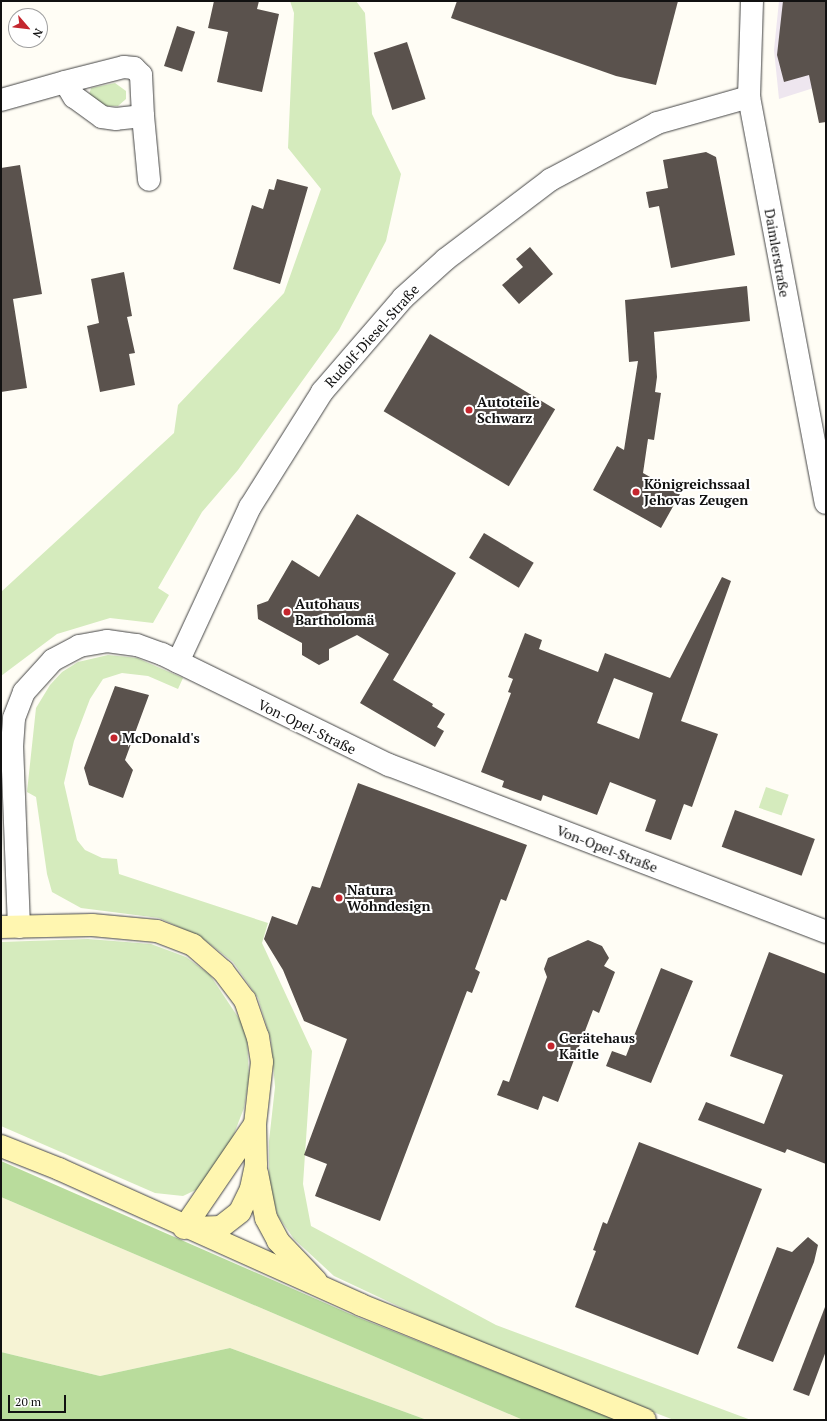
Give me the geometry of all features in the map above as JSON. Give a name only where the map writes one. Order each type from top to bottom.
[{"type":"main road","points":[[10,927],[128,926],[157,931],[193,945],[223,971],[245,1000],[258,1036],[262,1062],[255,1124],[256,1165],[266,1218],[278,1240],[323,1288]]},
{"type":"main road","points":[[184,1228],[255,1124]]},
{"type":"main road","points":[[1,1146],[59,1169],[184,1228],[323,1288],[645,1420]]},
{"type":"main road","points":[[184,1228],[221,1227],[240,1212],[251,1189],[256,1165]]},
{"type":"street","name":"Daimlerstraße","points":[[752,1],[749,97],[826,503]]},
{"type":"street","points":[[1,100],[124,67],[134,68],[141,75],[149,180]]},
{"type":"street","points":[[66,82],[79,103],[102,118],[116,120],[143,116]]},
{"type":"street","name":"Rudolf-Diesel-Straße","points":[[178,662],[250,507],[322,392],[403,298],[446,259],[550,180],[657,123],[749,97]]},
{"type":"street","name":"Von-Opel-Straße","points":[[10,927],[9,824],[14,718],[24,692],[42,669],[65,652],[107,641],[137,645],[178,662],[389,765],[826,932]]},
{"type":"shaded area","points":[[779,1],[826,1],[826,84],[779,99],[774,50]]},
{"type":"shaded area","points":[[1,1197],[523,1420],[427,1420],[230,1348],[100,1376],[1,1352]]},
{"type":"green space","points":[[290,1],[356,1],[365,13],[372,114],[401,174],[386,241],[339,330],[238,470],[202,512],[158,588],[169,595],[153,623],[110,618],[57,634],[1,676],[1,592],[174,433],[178,405],[284,293],[321,189],[288,148],[294,13]]},
{"type":"green space","points":[[115,83],[126,91],[126,99],[118,106],[105,106],[89,95],[91,88]]},
{"type":"green space","points":[[108,655],[137,658],[183,678],[178,689],[148,676],[122,673],[103,679],[90,699],[74,741],[64,783],[77,840],[85,850],[102,858],[117,859],[119,874],[268,923],[262,943],[312,1051],[303,1184],[311,1226],[496,1325],[751,1420],[674,1420],[632,1404],[432,1322],[334,1276],[294,1239],[278,1216],[269,1184],[269,1141],[275,1087],[271,1040],[258,998],[233,962],[201,937],[159,918],[81,908],[52,892],[47,874],[36,797],[27,792],[36,708],[50,685],[62,672],[78,662]]},
{"type":"green space","points":[[766,787],[789,795],[782,816],[759,808]]},
{"type":"green space","points":[[88,939],[151,944],[186,957],[210,975],[242,1023],[247,1041],[249,1077],[244,1108],[232,1139],[202,1187],[183,1196],[155,1193],[1,1126],[1,942]]},
{"type":"green space","points":[[1,1161],[357,1317],[618,1420],[523,1420],[1,1197]]},
{"type":"green space","points":[[230,1348],[427,1420],[1,1420],[1,1352],[100,1376]]},
{"type":"building","points":[[214,1],[259,1],[257,9],[279,14],[262,92],[217,82],[228,32],[208,28]]},
{"type":"building","points":[[457,1],[678,1],[656,85],[616,76],[451,18]]},
{"type":"building","points":[[783,1],[826,1],[826,122],[819,123],[809,75],[784,82],[777,55]]},
{"type":"building","points":[[177,26],[195,32],[182,72],[164,66]]},
{"type":"building","points":[[407,42],[426,99],[392,110],[374,53]]},
{"type":"building","points":[[706,152],[716,157],[735,255],[671,268],[659,206],[649,208],[646,192],[668,188],[663,160]]},
{"type":"building","points":[[20,165],[42,294],[13,299],[27,388],[1,392],[1,168]]},
{"type":"building","points":[[277,179],[308,187],[280,284],[233,269],[252,205],[263,209],[269,189],[274,190]]},
{"type":"building","points":[[530,247],[553,274],[519,304],[502,285],[523,267],[516,259]]},
{"type":"building","points":[[124,272],[132,316],[127,317],[135,353],[129,354],[135,385],[100,392],[87,326],[99,323],[91,279]]},
{"type":"building","points":[[747,286],[750,321],[654,332],[657,377],[655,392],[661,393],[654,440],[648,439],[643,473],[680,494],[661,528],[593,490],[617,446],[624,450],[638,361],[629,362],[625,300]]},
{"type":"building","name":"Autoteile Schwarz","points":[[430,334],[555,409],[509,486],[384,411]]},
{"type":"building","points":[[357,514],[456,573],[393,680],[433,704],[432,706],[445,714],[437,727],[444,731],[435,747],[360,703],[389,654],[357,635],[329,649],[329,660],[319,665],[302,655],[302,643],[258,619],[257,605],[268,601],[292,560],[319,577]]},
{"type":"building","points":[[484,533],[534,563],[519,588],[469,558]]},
{"type":"building","points":[[722,577],[731,581],[681,721],[718,734],[692,807],[684,804],[671,840],[645,831],[656,800],[610,782],[597,815],[543,795],[541,801],[502,787],[504,781],[481,772],[511,693],[508,692],[513,679],[508,677],[525,633],[542,640],[539,649],[598,672],[605,653],[670,678]],"holes":[[[614,678],[653,693],[639,739],[597,723]]]},
{"type":"building","name":"McDonald's","points":[[115,686],[149,695],[125,760],[133,770],[123,798],[89,785],[84,768]]},
{"type":"building","points":[[358,783],[527,845],[506,901],[501,899],[475,969],[480,972],[472,993],[467,991],[380,1221],[315,1196],[327,1164],[304,1155],[347,1039],[304,1021],[283,970],[264,939],[272,916],[297,925],[312,886],[320,888]]},
{"type":"building","points":[[735,810],[815,839],[802,876],[722,847]]},
{"type":"building","name":"Gerätehaus Kaitle","points":[[588,940],[602,946],[609,958],[604,966],[615,972],[599,1013],[593,1010],[558,1102],[543,1096],[538,1110],[497,1095],[503,1080],[509,1082],[547,977],[544,969],[548,958]]},
{"type":"building","points":[[769,952],[826,974],[826,1164],[787,1149],[785,1153],[698,1120],[706,1102],[764,1124],[783,1075],[730,1056]]},
{"type":"building","points":[[661,968],[693,981],[651,1083],[606,1066],[612,1051],[626,1056]]},
{"type":"building","points":[[639,1142],[762,1189],[698,1355],[575,1307],[596,1251],[593,1250],[603,1222],[607,1224]]},
{"type":"building","points":[[808,1237],[818,1245],[814,1262],[773,1362],[737,1348],[777,1247],[792,1252]]},
{"type":"building","points":[[825,1307],[826,1351],[809,1396],[793,1390]]},
{"type":"place","name":"Autoteile Schwarz","points":[[469,410]]},
{"type":"place","name":"Königreichssaal Jehovas Zeugen","points":[[636,492]]},
{"type":"place","name":"Autohaus Bartholomä","points":[[287,612]]},
{"type":"place","name":"McDonald's","points":[[114,738]]},
{"type":"place","name":"Natura Wohndesign","points":[[339,898]]},
{"type":"place","name":"Gerätehaus Kaitle","points":[[551,1046]]}]
